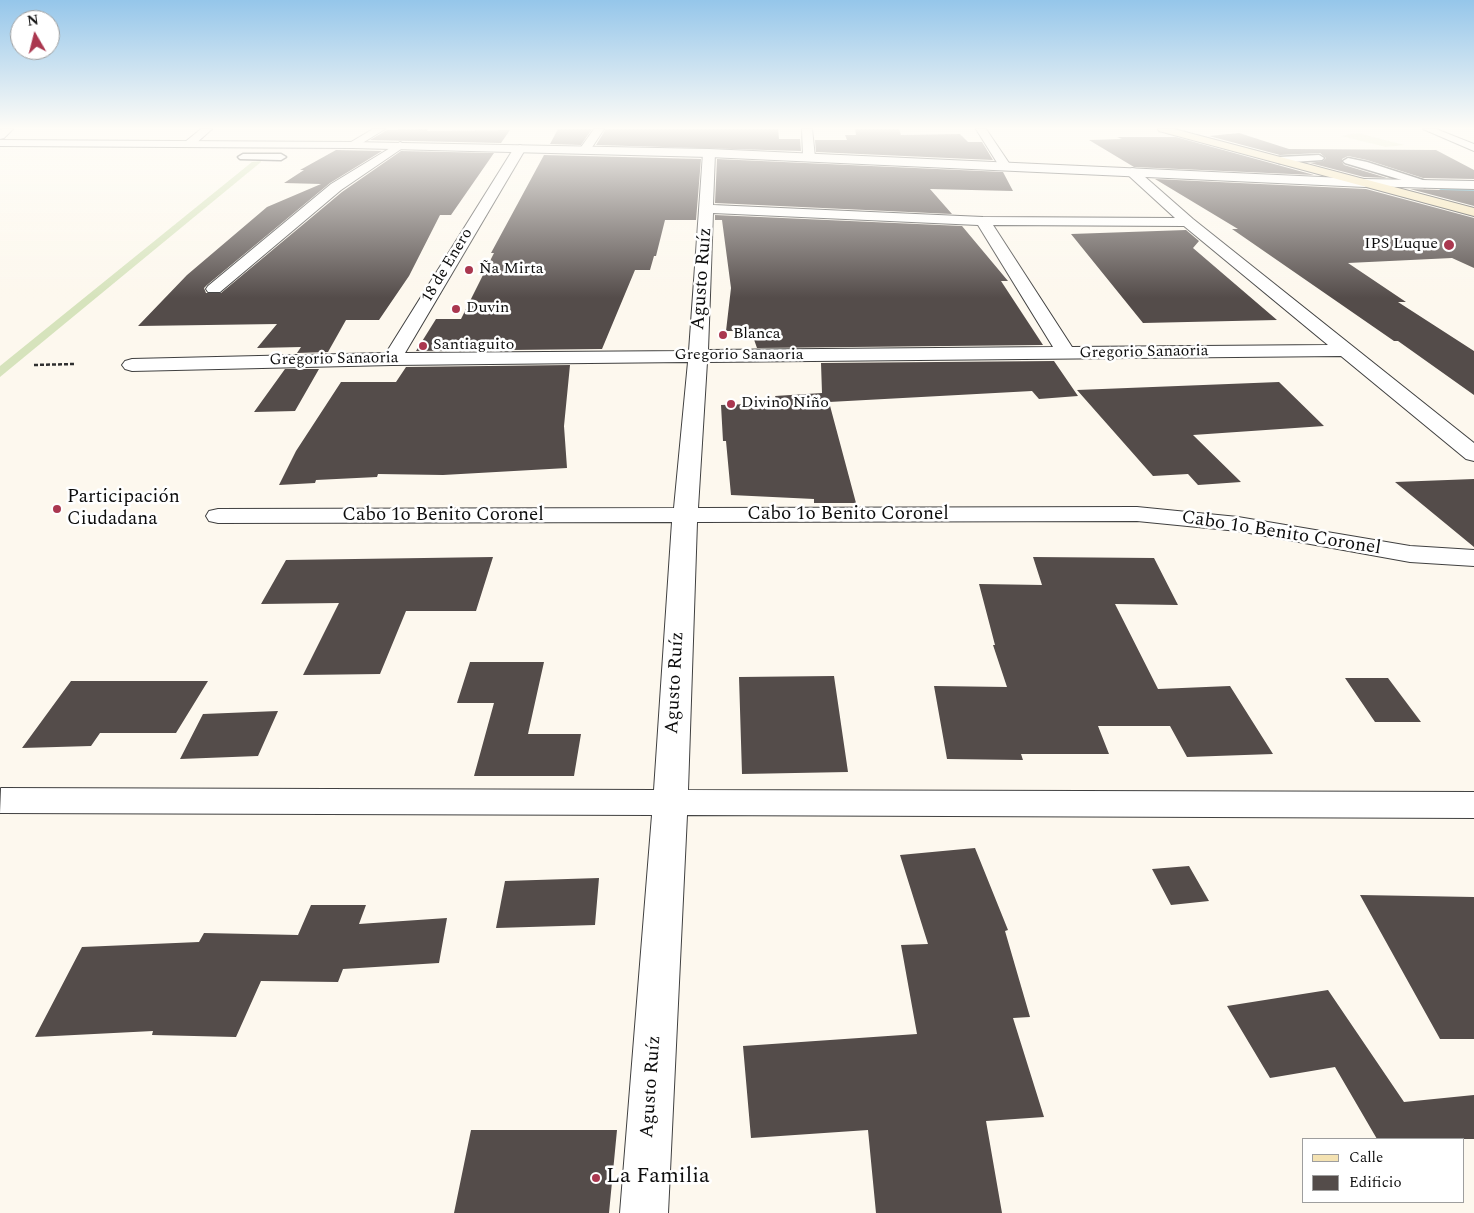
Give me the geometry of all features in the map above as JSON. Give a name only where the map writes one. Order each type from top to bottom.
[{"type":"main road","points":[[1376,186],[1474,212]]},
{"type":"street","points":[[214,288],[338,186]]},
{"type":"street","name":"18 de Enero","points":[[392,359],[497,186]]},
{"type":"street","name":"Agusto Ruíz","points":[[644,1213],[670,803],[685,515],[698,356],[708,186]]},
{"type":"street","points":[[1147,186],[1188,222],[1474,454]]},
{"type":"street","points":[[707,210],[983,221],[1188,222]]},
{"type":"street","points":[[983,221],[1067,354]]},
{"type":"street","name":"Gregorio Sanaoria","points":[[132,365],[392,359],[1346,350]]},
{"type":"street","name":"Cabo 1o Benito Coronel","points":[[218,516],[1137,514],[1238,524],[1410,554],[1474,558]]},
{"type":"street","points":[[1,801],[1474,805]]},
{"type":"path","points":[[34,365],[74,364]]},
{"type":"green space","points":[[223,186],[232,186],[0,377],[0,366]]},
{"type":"building","points":[[317,186],[327,186],[207,285],[204,288],[206,293],[221,293],[351,186],[471,186],[451,215],[440,215],[409,276],[379,320],[346,320],[328,352],[297,353],[301,347],[257,348],[277,324],[138,326],[187,275],[267,207]]},
{"type":"building","points":[[527,186],[699,186],[696,220],[665,220],[656,256],[654,256],[650,270],[635,270],[602,349],[416,351],[436,319],[461,319],[494,253],[491,253]]},
{"type":"building","points":[[716,186],[1010,186],[1013,191],[930,189],[952,214],[715,203]]},
{"type":"building","points":[[1166,186],[1294,186],[1366,189],[1474,218],[1474,268],[1452,258],[1348,263],[1406,302],[1398,302],[1474,351],[1474,395],[1398,341],[1394,341],[1232,229],[1238,229]]},
{"type":"building","points":[[1410,189],[1474,191],[1474,206]]},
{"type":"building","points":[[715,215],[962,226],[1008,281],[1001,281],[1043,345],[757,348],[751,331],[726,331],[731,288],[722,220],[715,220]]},
{"type":"building","points":[[1186,230],[1199,241],[1193,248],[1277,320],[1143,323],[1071,234]]},
{"type":"building","points":[[1054,361],[1078,396],[1039,399],[1032,391],[829,402],[856,503],[814,503],[814,499],[731,495],[726,441],[723,441],[721,405],[778,403],[775,396],[822,393],[821,363]]},
{"type":"building","points":[[570,365],[564,426],[567,468],[443,475],[378,474],[377,477],[316,480],[315,483],[279,485],[296,451],[341,382],[396,382],[406,367]]},
{"type":"building","points":[[285,369],[319,369],[295,411],[254,412]]},
{"type":"building","points":[[1279,382],[1324,426],[1193,435],[1241,482],[1198,485],[1188,474],[1153,476],[1077,390]]},
{"type":"building","points":[[1474,479],[1474,547],[1395,482]]},
{"type":"building","points":[[493,557],[476,611],[406,611],[380,674],[303,675],[339,603],[261,604],[286,560]]},
{"type":"building","points":[[1033,557],[1154,558],[1178,605],[1115,604],[1158,689],[1230,686],[1273,754],[1187,757],[1170,726],[1098,726],[1109,754],[1021,754],[1023,760],[947,759],[934,686],[1007,687],[993,645],[995,645],[979,584],[1042,585]]},
{"type":"building","points":[[470,662],[544,662],[528,734],[581,734],[574,776],[474,776],[494,703],[457,703]]},
{"type":"building","points":[[834,676],[848,772],[742,774],[739,677]]},
{"type":"building","points":[[1345,678],[1388,678],[1421,722],[1375,722]]},
{"type":"building","points":[[71,681],[208,681],[176,733],[100,733],[91,746],[22,748]]},
{"type":"building","points":[[278,711],[258,756],[180,759],[203,714]]},
{"type":"building","points":[[975,848],[1008,930],[1005,931],[1030,1017],[1013,1018],[1044,1117],[986,1121],[1002,1213],[876,1213],[868,1130],[751,1138],[743,1046],[917,1034],[901,945],[928,944],[900,855]]},
{"type":"building","points":[[1189,866],[1209,901],[1171,905],[1152,869]]},
{"type":"building","points":[[599,878],[595,925],[496,928],[505,881]]},
{"type":"building","points":[[1360,895],[1474,897],[1474,1039],[1440,1039]]},
{"type":"building","points":[[311,905],[366,905],[359,924],[447,918],[439,963],[343,969],[338,982],[261,981],[236,1037],[152,1035],[153,1031],[35,1037],[82,947],[199,942],[204,933],[298,935]]},
{"type":"building","points":[[1328,990],[1404,1102],[1474,1095],[1474,1139],[1376,1138],[1335,1067],[1270,1078],[1227,1006]]},
{"type":"building","points":[[471,1130],[617,1130],[609,1213],[454,1213]]},
{"type":"waterway","points":[[1442,190],[1474,190]]},
{"type":"place","name":"IPS Luque","points":[[1449,245]]},
{"type":"place","name":"Ña Mirta","points":[[469,270]]},
{"type":"place","name":"Duvin","points":[[456,309]]},
{"type":"place","name":"Blanca","points":[[723,335]]},
{"type":"place","name":"Santiaguito","points":[[423,346]]},
{"type":"place","name":"Divino Niño","points":[[731,404]]},
{"type":"place","name":"Participación Ciudadana","points":[[57,509]]},
{"type":"place","name":"La Familia","points":[[596,1178]]}]
